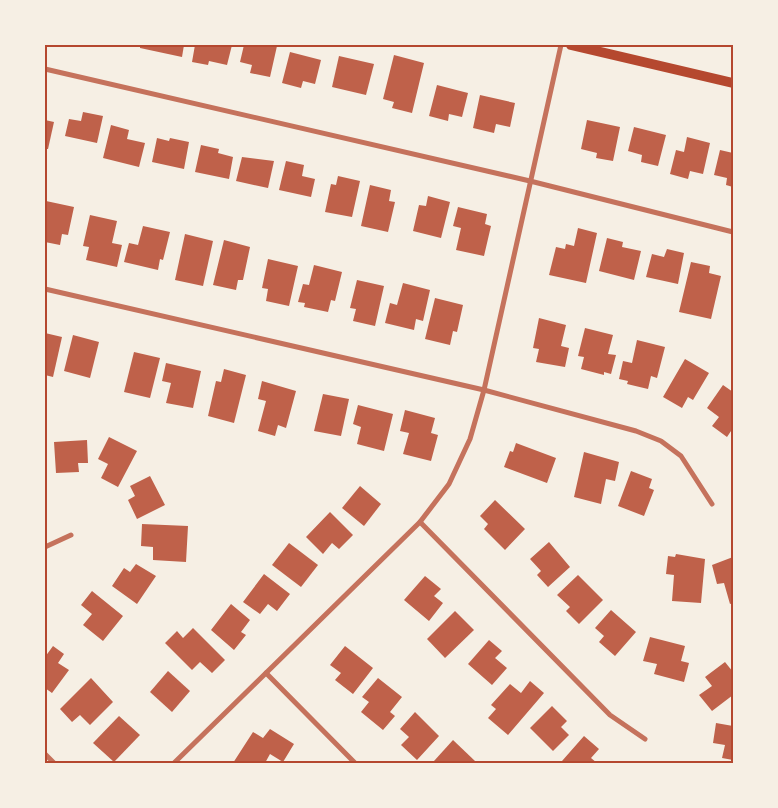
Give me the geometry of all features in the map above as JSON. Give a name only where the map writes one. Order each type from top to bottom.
[{"type":"main road","points":[[571,45],[733,83]]},
{"type":"street","points":[[174,763],[420,522],[449,484],[470,439],[484,390],[561,45]]},
{"type":"street","points":[[45,69],[530,181],[733,232]]},
{"type":"street","points":[[45,289],[484,390],[636,431],[661,440],[682,456],[712,504]]},
{"type":"street","points":[[420,522],[610,715],[645,739]]},
{"type":"street","points":[[45,547],[71,535]]},
{"type":"street","points":[[266,673],[355,763]]},
{"type":"street","points":[[45,754],[54,763]]},
{"type":"building","points":[[140,45],[184,45],[182,57],[140,48]]},
{"type":"building","points":[[195,45],[232,45],[227,65],[209,61],[208,65],[192,62]]},
{"type":"building","points":[[244,45],[277,46],[270,77],[250,73],[252,65],[240,62]]},
{"type":"building","points":[[290,52],[321,60],[315,84],[303,81],[301,88],[282,83]]},
{"type":"building","points":[[394,55],[424,63],[412,113],[392,108],[394,102],[383,99]]},
{"type":"building","points":[[339,56],[374,64],[366,95],[332,87]]},
{"type":"building","points":[[437,85],[468,93],[462,117],[449,114],[448,121],[429,116]]},
{"type":"building","points":[[480,95],[515,103],[510,127],[496,124],[494,133],[473,128]]},
{"type":"building","points":[[83,112],[103,116],[97,143],[65,136],[69,119],[81,121]]},
{"type":"building","points":[[45,120],[54,122],[48,149],[45,149]]},
{"type":"building","points":[[587,120],[620,127],[613,161],[596,158],[597,153],[581,149]]},
{"type":"building","points":[[111,125],[129,130],[127,139],[145,143],[139,167],[103,158]]},
{"type":"building","points":[[634,127],[666,135],[658,166],[641,162],[642,155],[628,151]]},
{"type":"building","points":[[687,137],[710,143],[703,174],[690,171],[688,179],[670,174],[676,150],[684,152]]},
{"type":"building","points":[[157,138],[169,141],[170,138],[189,142],[184,169],[152,162]]},
{"type":"building","points":[[201,145],[219,149],[218,153],[233,157],[229,179],[195,172]]},
{"type":"building","points":[[720,150],[733,153],[733,187],[726,185],[727,178],[714,175]]},
{"type":"building","points":[[242,157],[274,161],[268,188],[236,181]]},
{"type":"building","points":[[286,161],[304,165],[302,176],[315,179],[311,197],[279,190]]},
{"type":"building","points":[[338,176],[360,181],[352,217],[325,212],[331,184],[336,185]]},
{"type":"building","points":[[370,185],[391,190],[389,201],[395,202],[388,232],[361,226]]},
{"type":"building","points":[[428,196],[450,202],[441,238],[413,231],[419,205],[426,206]]},
{"type":"building","points":[[46,201],[74,207],[68,235],[62,234],[60,245],[45,242]]},
{"type":"building","points":[[458,207],[487,214],[485,224],[491,226],[484,256],[456,250],[461,228],[453,226]]},
{"type":"building","points":[[90,215],[117,221],[112,243],[122,245],[117,267],[86,260],[89,247],[83,246]]},
{"type":"building","points":[[143,226],[170,232],[163,260],[160,259],[158,270],[124,262],[129,243],[138,245]]},
{"type":"building","points":[[578,228],[597,233],[586,283],[549,275],[556,247],[565,249],[566,244],[574,246]]},
{"type":"building","points":[[185,234],[213,241],[203,286],[175,280]]},
{"type":"building","points":[[607,238],[623,242],[622,247],[641,251],[634,280],[599,271]]},
{"type":"building","points":[[224,240],[250,247],[243,280],[238,280],[236,290],[213,285]]},
{"type":"building","points":[[667,249],[684,253],[678,284],[646,277],[652,254],[664,257]]},
{"type":"building","points":[[268,259],[298,266],[289,306],[266,301],[268,289],[262,288]]},
{"type":"building","points":[[691,262],[710,266],[709,273],[721,276],[711,319],[679,312]]},
{"type":"building","points":[[314,265],[342,272],[335,301],[331,300],[328,312],[304,307],[305,303],[298,302],[303,284],[309,285]]},
{"type":"building","points":[[357,280],[384,286],[375,326],[353,321],[356,309],[350,308]]},
{"type":"building","points":[[403,283],[430,290],[423,321],[416,319],[414,330],[385,323],[390,303],[397,305]]},
{"type":"building","points":[[435,298],[463,305],[457,332],[453,331],[450,345],[425,339]]},
{"type":"building","points":[[539,318],[566,325],[561,346],[569,348],[565,367],[536,362],[539,349],[533,348]]},
{"type":"building","points":[[585,328],[613,335],[608,354],[616,355],[611,374],[604,372],[604,375],[581,369],[584,357],[578,356]]},
{"type":"building","points":[[45,333],[62,337],[53,377],[45,375]]},
{"type":"building","points":[[73,335],[99,342],[90,378],[64,371]]},
{"type":"building","points":[[637,340],[665,347],[657,378],[651,376],[648,389],[627,384],[628,381],[619,379],[623,361],[632,363]]},
{"type":"building","points":[[134,352],[160,358],[150,398],[124,392]]},
{"type":"building","points":[[685,359],[709,373],[693,400],[688,397],[682,408],[663,397]]},
{"type":"building","points":[[166,363],[201,371],[193,408],[166,403],[171,383],[162,381]]},
{"type":"building","points":[[224,369],[246,375],[234,423],[208,416],[216,381],[221,382]]},
{"type":"building","points":[[262,381],[296,391],[286,428],[278,425],[275,436],[258,431],[266,401],[258,399]]},
{"type":"building","points":[[723,385],[733,392],[733,428],[727,437],[712,426],[719,417],[707,408]]},
{"type":"building","points":[[323,394],[349,399],[341,436],[314,431]]},
{"type":"building","points":[[358,405],[393,414],[384,451],[357,444],[361,427],[353,424]]},
{"type":"building","points":[[405,410],[435,418],[431,433],[438,435],[431,461],[403,454],[409,433],[400,431]]},
{"type":"building","points":[[109,437],[137,451],[118,487],[101,478],[108,464],[98,459]]},
{"type":"building","points":[[87,440],[88,463],[78,463],[79,472],[56,473],[54,442]]},
{"type":"building","points":[[516,443],[556,458],[547,483],[504,467],[510,451],[513,452]]},
{"type":"building","points":[[584,452],[619,462],[615,481],[606,479],[601,504],[574,497]]},
{"type":"building","points":[[631,471],[652,479],[649,488],[654,490],[644,516],[618,506]]},
{"type":"building","points":[[150,476],[165,505],[137,519],[128,500],[135,496],[130,486]]},
{"type":"building","points":[[360,486],[381,504],[364,526],[342,508]]},
{"type":"building","points":[[495,500],[525,529],[505,550],[484,529],[488,524],[480,516]]},
{"type":"building","points":[[330,512],[353,535],[339,549],[332,543],[323,554],[306,537]]},
{"type":"building","points":[[142,524],[188,526],[186,562],[153,560],[153,547],[141,546]]},
{"type":"building","points":[[549,542],[570,567],[548,587],[537,575],[541,571],[530,559]]},
{"type":"building","points":[[289,543],[318,565],[301,587],[272,565]]},
{"type":"building","points":[[676,554],[705,559],[701,603],[672,601],[674,575],[666,574],[668,556],[675,557]]},
{"type":"building","points":[[733,557],[733,603],[730,604],[724,583],[717,584],[712,565]]},
{"type":"building","points":[[136,564],[156,576],[137,604],[112,586],[124,568],[130,572]]},
{"type":"building","points":[[264,574],[290,594],[277,611],[268,604],[260,614],[243,602]]},
{"type":"building","points":[[578,575],[603,600],[579,624],[566,611],[570,607],[557,595]]},
{"type":"building","points":[[425,576],[441,589],[434,596],[443,603],[429,621],[404,600]]},
{"type":"building","points":[[92,591],[123,616],[103,641],[83,625],[92,614],[81,605]]},
{"type":"building","points":[[231,604],[250,620],[241,632],[246,635],[234,650],[211,630]]},
{"type":"building","points":[[611,610],[636,632],[615,656],[599,642],[604,636],[595,628]]},
{"type":"building","points":[[455,611],[474,630],[445,658],[427,639]]},
{"type":"building","points":[[193,628],[225,660],[212,673],[200,662],[192,670],[165,643],[177,631],[183,638]]},
{"type":"building","points":[[650,637],[685,646],[681,661],[689,663],[684,682],[654,674],[657,664],[643,661]]},
{"type":"building","points":[[489,640],[502,651],[495,658],[507,668],[492,685],[468,664]]},
{"type":"building","points":[[53,646],[64,654],[58,663],[69,670],[52,693],[45,688],[45,657]]},
{"type":"building","points":[[345,646],[373,668],[353,694],[335,680],[341,673],[330,665]]},
{"type":"building","points":[[725,662],[733,672],[733,695],[712,711],[699,695],[712,686],[705,677]]},
{"type":"building","points":[[168,671],[190,691],[172,712],[150,692]]},
{"type":"building","points":[[91,678],[113,702],[90,725],[80,715],[72,722],[60,709]]},
{"type":"building","points":[[378,678],[402,697],[390,712],[395,716],[383,730],[361,712],[369,702],[362,697]]},
{"type":"building","points":[[530,681],[544,693],[508,735],[488,718],[496,709],[491,705],[510,684],[521,693]]},
{"type":"building","points":[[552,706],[567,721],[561,727],[569,735],[553,751],[530,728]]},
{"type":"building","points":[[415,712],[439,736],[417,760],[401,745],[409,737],[400,729]]},
{"type":"building","points":[[119,716],[140,735],[114,762],[93,743]]},
{"type":"building","points":[[716,723],[733,726],[733,760],[722,758],[725,745],[713,743]]},
{"type":"building","points":[[270,729],[294,744],[283,762],[270,754],[265,763],[233,763],[253,732],[263,738]]},
{"type":"building","points":[[584,736],[599,749],[591,758],[597,763],[565,763],[562,761]]},
{"type":"building","points":[[453,740],[475,761],[473,763],[434,761]]}]
